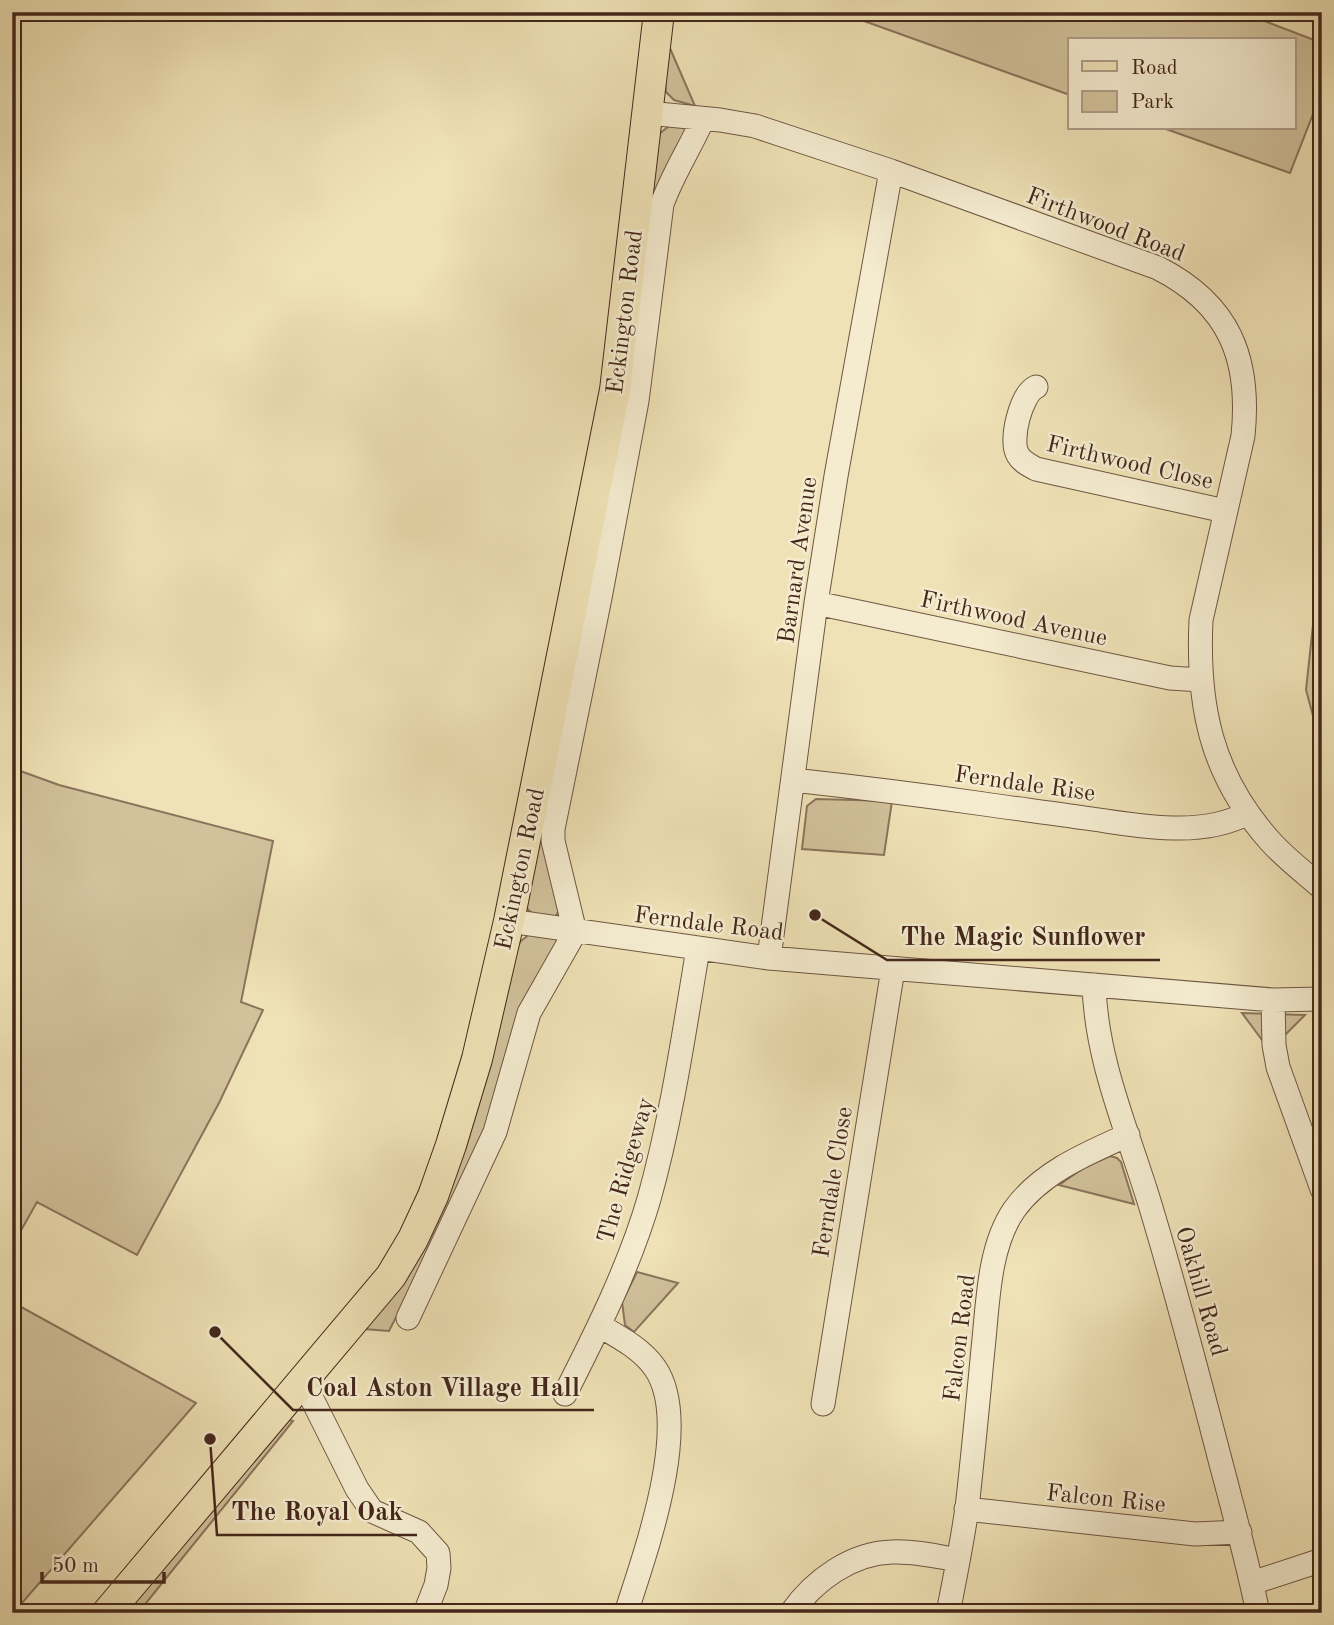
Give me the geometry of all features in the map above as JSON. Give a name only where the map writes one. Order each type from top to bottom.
[{"type":"main road","name":"Eckington Road","points":[[107,1613],[391,1276],[413,1239],[433,1196],[477,1059],[509,921],[615,390],[659,12]]},
{"type":"street","name":"Firthwood Road","points":[[648,113],[755,126],[891,172],[1158,268],[1181,279],[1215,310],[1235,346],[1245,388],[1246,410],[1243,436],[1201,620],[1202,680],[1213,742],[1220,768],[1248,813],[1272,843],[1322,888]]},
{"type":"street","name":"Eckington Road","points":[[575,932],[553,841],[553,829],[637,401],[662,204],[672,176],[694,140],[703,119]]},
{"type":"street","name":"Barnard Avenue","points":[[769,958],[816,603],[891,172]]},
{"type":"street","name":"Firthwood Close","points":[[1036,387],[1028,392],[1024,400],[1015,437],[1018,456],[1025,463],[1036,469],[1225,511]]},
{"type":"street","name":"Firthwood Avenue","points":[[816,603],[1170,678],[1202,680]]},
{"type":"street","name":"Ferndale Rise","points":[[793,780],[1145,826],[1191,828],[1237,819],[1248,813]]},
{"type":"street","name":"Ferndale Road","points":[[509,921],[769,958],[1273,1000],[1322,999]]},
{"type":"street","points":[[408,1318],[495,1132],[529,1013],[575,932]]},
{"type":"street","name":"The Ridgeway","points":[[565,1394],[600,1326],[635,1238],[657,1170],[671,1109],[698,949]]},
{"type":"street","name":"Ferndale Close","points":[[823,1404],[893,969]]},
{"type":"street","name":"Oakhill Road","points":[[1094,985],[1099,1043],[1182,1315],[1240,1532],[1258,1613]]},
{"type":"street","points":[[1273,1000],[1274,1045],[1278,1067],[1322,1189]]},
{"type":"street","name":"Falcon Road","points":[[948,1613],[966,1509],[989,1299],[999,1244],[1006,1224],[1015,1209],[1046,1178],[1077,1158],[1129,1135]]},
{"type":"street","points":[[600,1326],[639,1352],[655,1367],[665,1387],[671,1428],[656,1513],[626,1613]]},
{"type":"street","points":[[303,1381],[357,1489],[372,1511],[419,1532],[438,1553],[436,1585],[425,1613]]},
{"type":"street","name":"Falcon Rise","points":[[966,1509],[1185,1533],[1240,1532]]},
{"type":"street","points":[[791,1613],[810,1591],[828,1576],[848,1563],[868,1556],[891,1552],[917,1553],[958,1560]]},
{"type":"street","points":[[1252,1583],[1322,1560]]},
{"type":"green space","points":[[839,12],[1241,12],[1322,43],[1322,91],[1290,173],[1169,130],[1296,130],[1296,38],[1068,38],[1068,94]]},
{"type":"green space","points":[[669,46],[695,106],[674,100],[666,92],[664,75]]},
{"type":"green space","points":[[669,126],[679,126],[687,130],[686,141],[547,826],[561,906],[556,916],[542,917],[533,914],[523,903],[659,134]]},
{"type":"green space","points":[[1322,581],[1322,749],[1306,690],[1313,625]]},
{"type":"green space","points":[[12,768],[59,785],[273,841],[241,1002],[263,1010],[219,1103],[137,1255],[37,1202],[19,1234],[12,1231]]},
{"type":"green space","points":[[816,799],[892,801],[884,855],[802,849],[807,806]]},
{"type":"green space","points":[[531,933],[556,939],[560,946],[494,1112],[443,1226],[389,1331],[364,1329],[514,951]]},
{"type":"green space","points":[[1242,1013],[1305,1015],[1285,1035],[1262,1040]]},
{"type":"green space","points":[[1110,1156],[1121,1162],[1134,1204],[1059,1185],[1085,1167]]},
{"type":"green space","points":[[637,1272],[678,1283],[634,1332],[625,1325],[622,1302]]},
{"type":"green space","points":[[12,1302],[196,1403],[22,1603],[12,1597]]},
{"type":"green space","points":[[286,1419],[293,1421],[138,1613],[117,1613]]},
{"type":"place","name":"The Magic Sunflower","points":[[815,915]]},
{"type":"place","name":"Coal Aston Village Hall","points":[[215,1332]]},
{"type":"place","name":"The Royal Oak","points":[[210,1439]]}]
